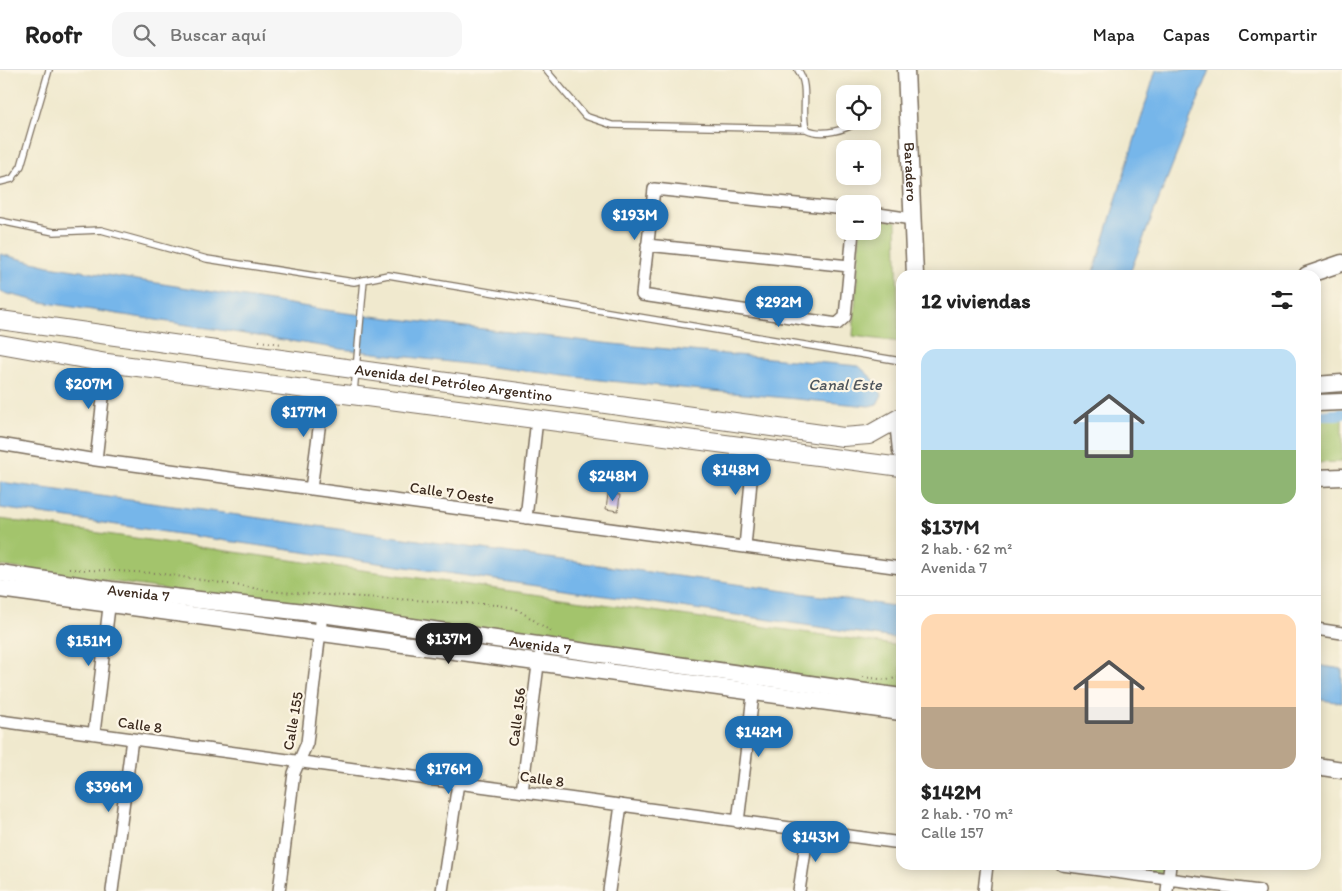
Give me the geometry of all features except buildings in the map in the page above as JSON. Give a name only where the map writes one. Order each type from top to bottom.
[{"type":"main road","name":"Baradero","points":[[906,70],[915,270]]},
{"type":"main road","points":[[1321,270],[1342,263]]},
{"type":"main road","name":"Avenida del Petróleo Argentino","points":[[0,320],[356,364],[843,437],[869,435],[896,421]]},
{"type":"main road","name":"Avenida del Petróleo Argentino","points":[[0,344],[107,362],[896,466]]},
{"type":"main road","points":[[1321,384],[1342,383]]},
{"type":"main road","points":[[1321,403],[1342,402]]},
{"type":"main road","points":[[1321,478],[1342,477]]},
{"type":"main road","name":"Avenida 7","points":[[0,573],[110,596],[321,631],[540,654],[754,684],[896,711]]},
{"type":"main road","name":"Avenida 7","points":[[0,589],[110,596],[322,614],[540,654]]},
{"type":"main road","name":"Avenida 7","points":[[754,684],[896,697]]},
{"type":"main road","points":[[1321,767],[1342,770]]},
{"type":"street","points":[[836,208],[654,189],[642,296],[837,324],[845,317],[852,240]]},
{"type":"street","points":[[881,214],[912,219]]},
{"type":"street","points":[[647,245],[849,266]]},
{"type":"street","points":[[96,460],[107,362]]},
{"type":"street","points":[[311,489],[324,390]]},
{"type":"street","points":[[526,518],[537,419]]},
{"type":"street","name":"Calle 7 Oeste","points":[[0,444],[96,460],[896,567]]},
{"type":"street","points":[[745,548],[754,448]]},
{"type":"street","points":[[94,733],[110,596]]},
{"type":"street","name":"Calle 155","points":[[279,891],[294,773],[307,743],[322,614]]},
{"type":"street","points":[[1321,630],[1342,633]]},
{"type":"street","name":"Calle 156","points":[[522,792],[540,654]]},
{"type":"street","points":[[738,822],[754,684]]},
{"type":"street","name":"Calle 8","points":[[0,721],[896,842]]},
{"type":"street","points":[[112,891],[132,739]]},
{"type":"street","points":[[442,891],[458,783]]},
{"type":"street","points":[[609,891],[621,805]]},
{"type":"street","points":[[799,891],[808,831]]},
{"type":"street","points":[[984,891],[986,870]]},
{"type":"street","points":[[1103,870],[1259,891]]},
{"type":"street","points":[[1168,891],[1170,870]]},
{"type":"lane","points":[[0,182],[12,179],[21,166],[49,70]]},
{"type":"lane","points":[[546,70],[585,116],[612,125],[806,129],[836,132],[840,130]]},
{"type":"lane","points":[[798,70],[805,87],[803,117],[806,129]]},
{"type":"lane","points":[[0,221],[54,232],[101,230],[207,259],[354,282],[388,275],[896,360]]},
{"type":"lane","points":[[354,394],[364,280]]},
{"type":"path","points":[[69,569],[157,573],[279,592],[498,605],[515,608],[535,623],[556,634]]},
{"type":"path","points":[[858,676],[887,680],[896,678]]},
{"type":"green space","points":[[881,220],[896,221],[896,342],[853,336],[859,240],[881,240]]},
{"type":"green space","points":[[1342,411],[1342,462],[1321,463],[1321,412]]},
{"type":"green space","points":[[0,519],[896,645],[896,692],[0,566]]},
{"type":"green space","points":[[1136,870],[1166,870],[1166,874]]},
{"type":"water","points":[[1156,70],[1210,70],[1131,270],[1095,270]]},
{"type":"water","name":"Canal Este","points":[[0,254],[49,266],[346,313],[612,344],[859,366],[876,382],[882,395],[877,404],[869,406],[609,381],[341,349],[41,302],[0,292]]},
{"type":"water","points":[[0,482],[896,606],[896,638],[0,508]]},
{"type":"water","points":[[1321,666],[1342,669],[1342,703],[1321,700]]},
{"type":"waterway","points":[[1321,416],[1342,414]]}]
